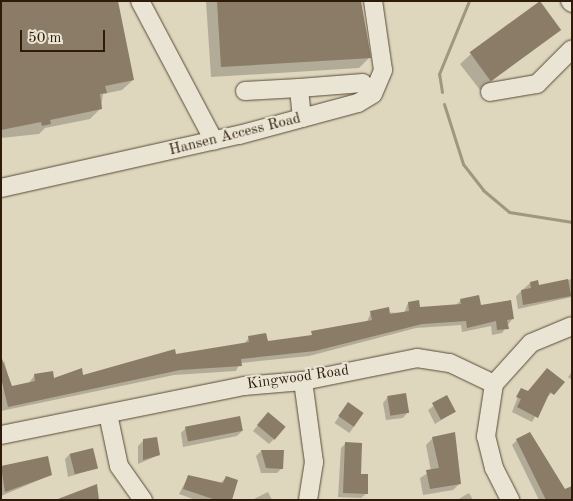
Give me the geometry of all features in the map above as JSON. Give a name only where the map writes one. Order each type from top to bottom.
[{"type":"street","points":[[140,1],[214,141]]},
{"type":"street","name":"Hansen Access Road","points":[[1,188],[214,141],[358,103],[380,83],[381,48],[373,1]]},
{"type":"street","points":[[490,92],[537,84],[572,49]]},
{"type":"street","points":[[246,91],[363,83]]},
{"type":"street","points":[[299,88],[302,118]]},
{"type":"street","points":[[510,500],[494,468],[486,436],[494,384],[531,343],[572,326]]},
{"type":"street","name":"Kingwood Road","points":[[1,436],[244,386],[304,381],[417,358],[450,362],[494,384]]},
{"type":"street","points":[[304,381],[314,462],[308,500]]},
{"type":"street","points":[[108,414],[118,466],[142,500]]},
{"type":"building","points":[[1,1],[118,1],[134,80],[105,86],[107,93],[100,94],[102,109],[50,120],[51,124],[42,126],[41,122],[1,130]]},
{"type":"building","points":[[217,1],[361,1],[371,58],[221,67]]},
{"type":"building","points":[[540,1],[561,30],[491,81],[470,52]]},
{"type":"building","points":[[568,279],[571,296],[523,305],[521,290],[531,288],[530,282],[538,280],[539,285]]},
{"type":"building","points":[[479,295],[481,305],[511,300],[514,319],[507,320],[509,329],[497,330],[496,321],[467,328],[466,321],[422,324],[315,351],[241,359],[242,366],[180,370],[8,407],[1,378],[1,356],[12,386],[35,381],[34,374],[53,371],[54,378],[82,368],[83,375],[175,349],[176,354],[249,342],[248,336],[266,333],[268,341],[312,335],[311,331],[372,320],[370,311],[389,307],[390,314],[409,311],[408,302],[419,300],[420,307],[461,304],[460,299]]},
{"type":"building","points":[[547,368],[565,382],[554,395],[550,392],[538,418],[517,407],[521,399],[516,397],[521,388],[528,391]]},
{"type":"building","points":[[406,393],[409,413],[390,416],[387,396]]},
{"type":"building","points":[[447,395],[456,412],[441,420],[432,403]]},
{"type":"building","points":[[348,402],[364,413],[354,427],[338,416]]},
{"type":"building","points":[[268,412],[286,427],[275,440],[257,425]]},
{"type":"building","points":[[240,416],[243,431],[188,441],[185,427]]},
{"type":"building","points":[[455,432],[461,484],[430,489],[426,470],[439,468],[432,437]]},
{"type":"building","points":[[530,432],[565,489],[572,486],[572,500],[546,500],[516,439]]},
{"type":"building","points":[[157,437],[160,455],[143,460],[143,439]]},
{"type":"building","points":[[345,442],[362,443],[361,474],[368,474],[368,494],[343,493]]},
{"type":"building","points":[[93,448],[98,468],[75,474],[70,454]]},
{"type":"building","points":[[261,450],[284,450],[283,469],[266,468]]},
{"type":"building","points":[[48,456],[52,475],[5,492],[1,466]]},
{"type":"building","points":[[188,475],[223,483],[226,476],[238,480],[232,500],[216,500],[183,489]]},
{"type":"building","points":[[97,484],[99,500],[58,500],[58,499]]},
{"type":"waterway","points":[[442,92],[439,74],[469,1]]},
{"type":"waterway","points":[[444,104],[463,164],[483,190],[509,212],[572,222]]}]
